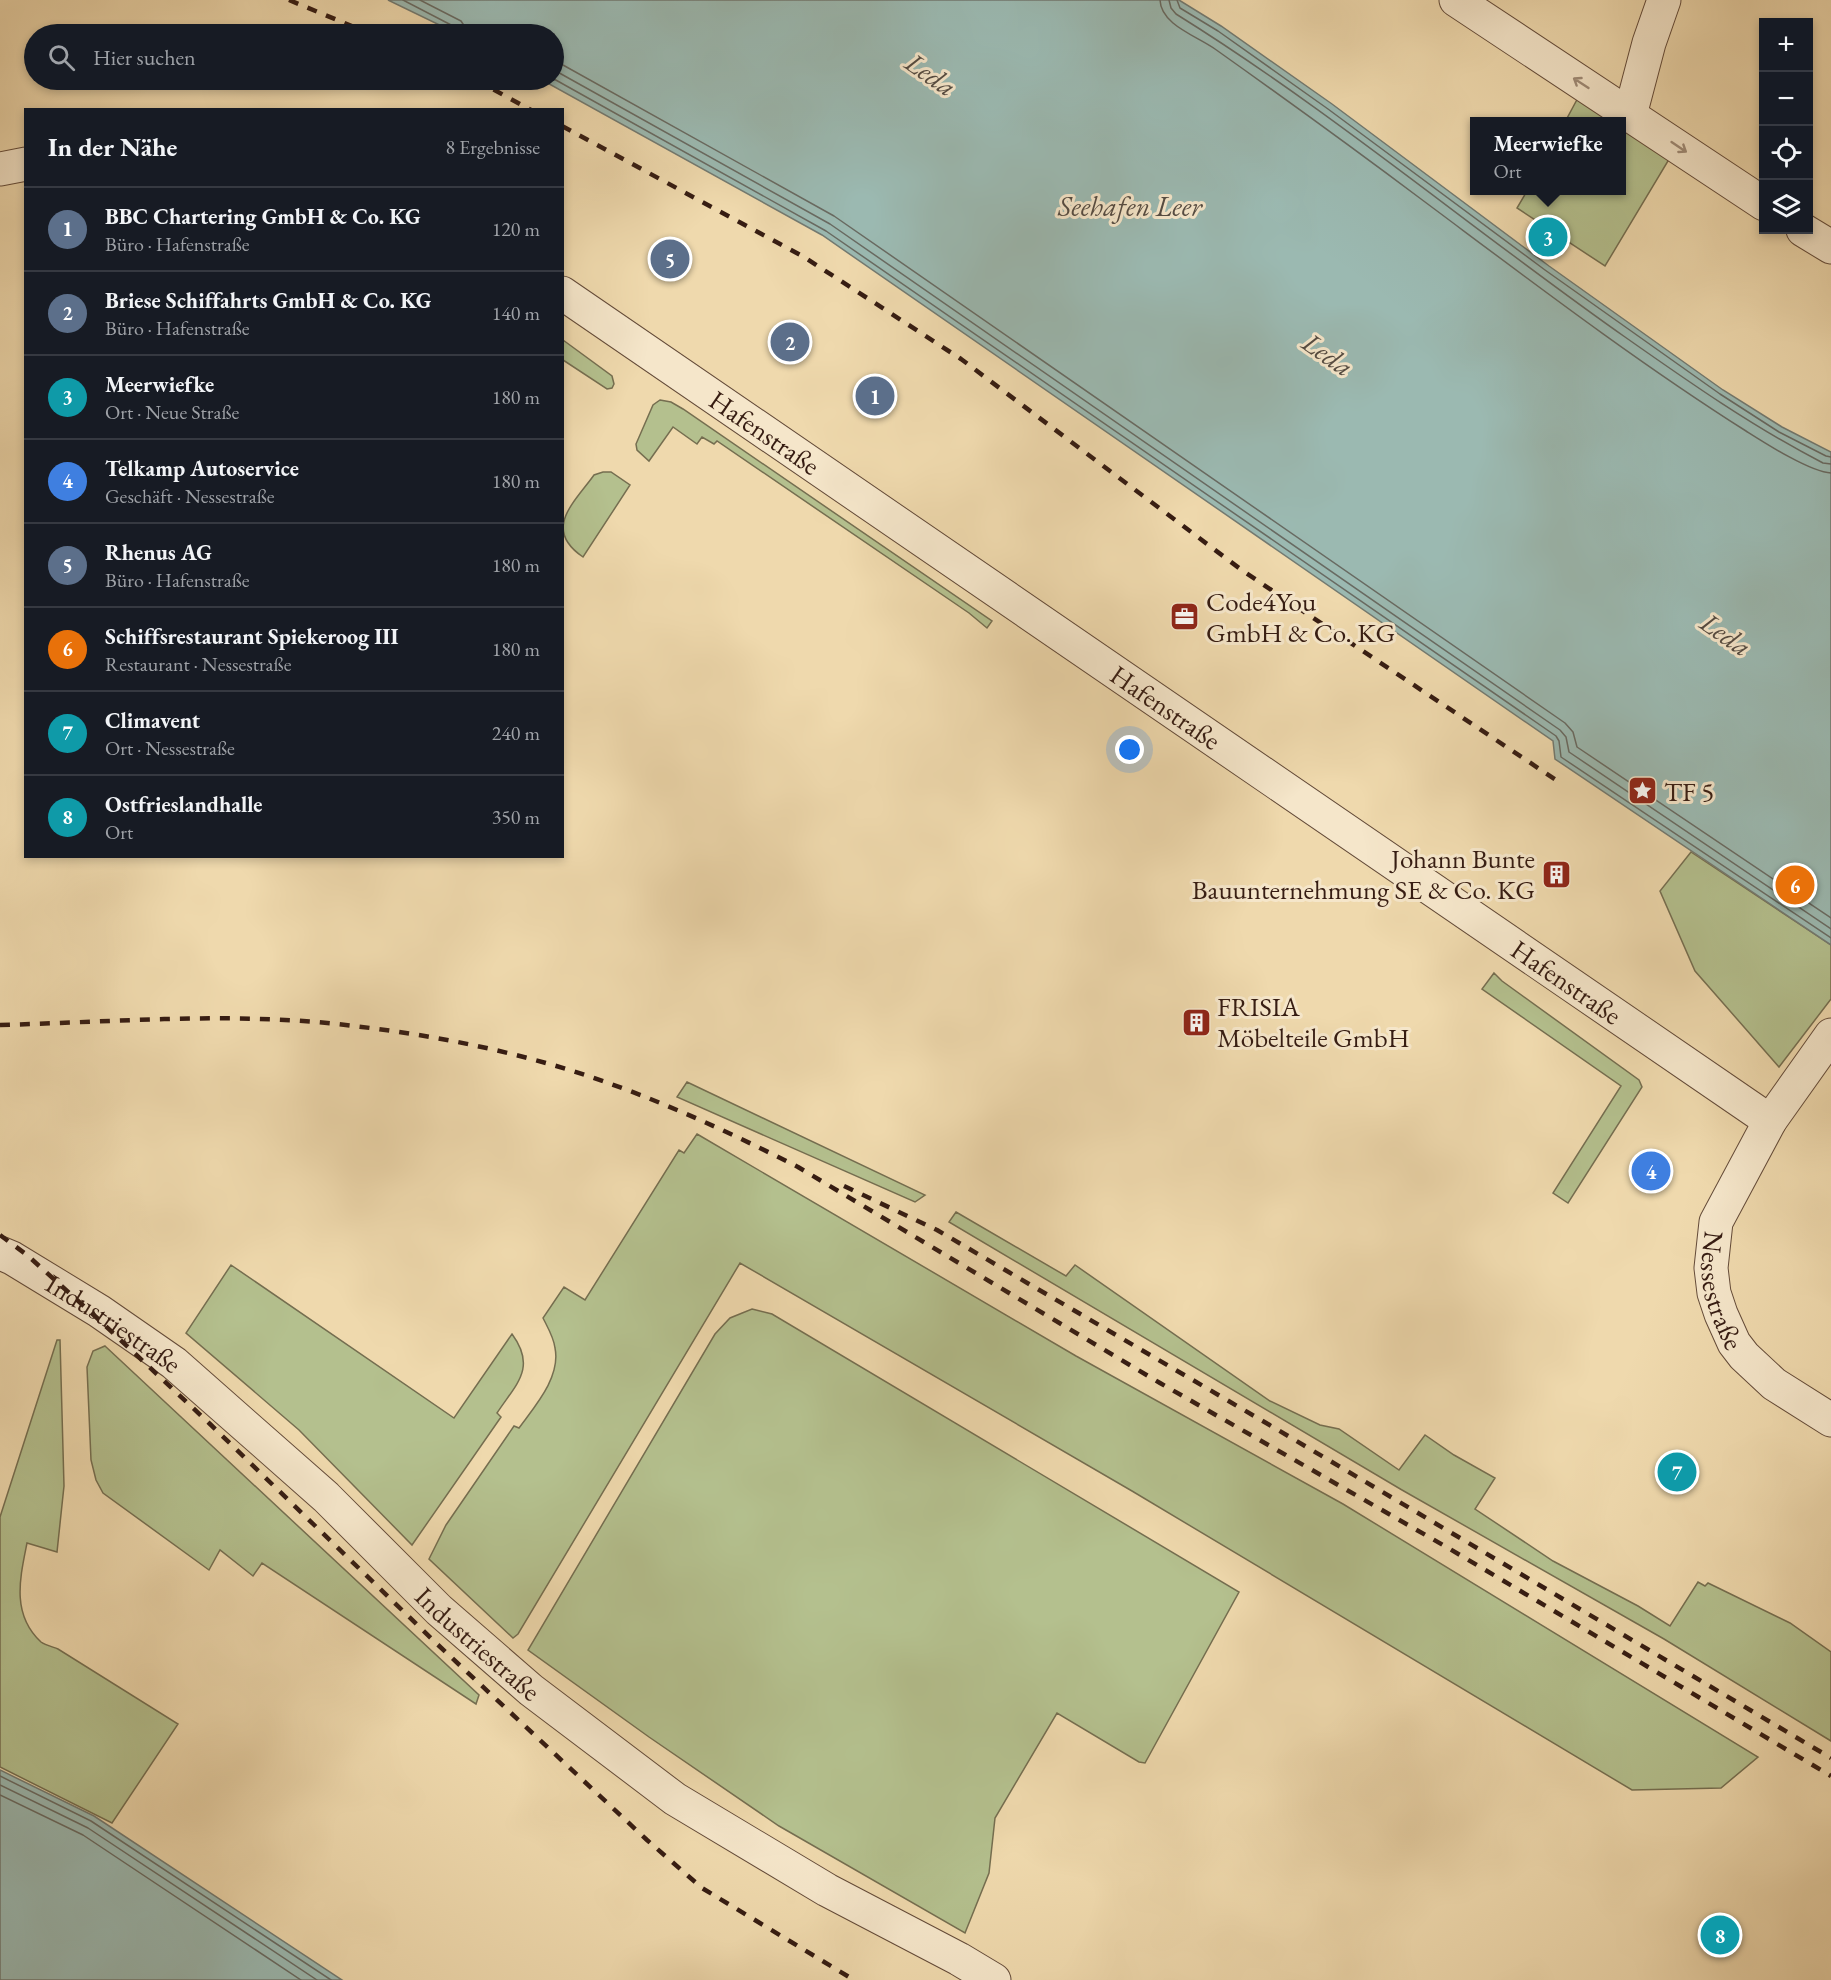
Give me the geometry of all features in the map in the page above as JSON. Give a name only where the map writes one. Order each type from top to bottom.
[{"type":"street","points":[[1455,0],[1759,201]]},
{"type":"street","points":[[1630,115],[1649,43],[1664,0]]},
{"type":"street","points":[[0,169],[24,164]]},
{"type":"street","points":[[1810,234],[1831,247]]},
{"type":"street","name":"Hafenstraße","points":[[564,294],[1770,1121]]},
{"type":"street","name":"Nessestraße","points":[[1831,1035],[1770,1121],[1716,1222],[1711,1268],[1714,1293],[1726,1329],[1744,1356],[1774,1384],[1831,1420]]},
{"type":"street","name":"Industriestraße","points":[[0,1253],[99,1311],[174,1362],[326,1497],[439,1610],[531,1689],[675,1799],[827,1890],[959,1959],[994,1980]]},
{"type":"green space","points":[[1580,94],[1613,117],[1568,117]]},
{"type":"green space","points":[[1626,125],[1671,156],[1605,266],[1517,208],[1525,195],[1626,195]]},
{"type":"green space","points":[[564,341],[612,376],[614,384],[612,388],[607,389],[564,361]]},
{"type":"green space","points":[[660,400],[671,402],[683,409],[992,621],[987,628],[969,613],[717,441],[714,444],[702,437],[697,444],[673,427],[649,461],[637,450],[636,444],[653,405]]},
{"type":"green space","points":[[611,472],[630,485],[583,557],[571,547],[565,536],[564,523],[571,506],[594,475]]},
{"type":"green space","points":[[1691,852],[1831,945],[1831,999],[1779,1067],[1695,971],[1660,891]]},
{"type":"green space","points":[[1494,973],[1639,1080],[1642,1087],[1568,1203],[1553,1193],[1621,1086],[1482,989]]},
{"type":"green space","points":[[687,1082],[925,1195],[915,1202],[677,1097]]},
{"type":"green space","points":[[697,1134],[1076,1356],[1343,1504],[1758,1757],[1721,1788],[1632,1790],[1132,1491],[740,1263],[518,1634],[513,1638],[429,1559],[446,1525],[514,1426],[519,1428],[545,1391],[556,1359],[552,1337],[543,1318],[564,1287],[585,1300],[679,1150],[684,1153]]},
{"type":"green space","points":[[956,1212],[1066,1276],[1075,1265],[1270,1401],[1320,1425],[1339,1429],[1399,1470],[1425,1435],[1454,1455],[1495,1478],[1475,1509],[1553,1561],[1638,1606],[1670,1626],[1698,1582],[1705,1586],[1708,1583],[1790,1623],[1831,1652],[1831,1741],[1664,1639],[1402,1490],[949,1222]]},
{"type":"green space","points":[[231,1265],[454,1418],[512,1334],[523,1357],[521,1375],[517,1384],[497,1413],[501,1417],[412,1545],[299,1430],[186,1333]]},
{"type":"green space","points":[[752,1309],[772,1314],[1239,1592],[1145,1763],[1139,1762],[1057,1713],[995,1818],[989,1873],[965,1933],[779,1826],[528,1650],[715,1334],[730,1318]]},
{"type":"green space","points":[[57,1340],[60,1340],[64,1486],[57,1552],[27,1543],[20,1582],[25,1620],[41,1642],[58,1649],[178,1724],[112,1823],[0,1767],[0,1517]]},
{"type":"green space","points":[[105,1346],[479,1695],[476,1704],[262,1563],[253,1576],[220,1550],[209,1570],[103,1493],[96,1480],[91,1460],[87,1367],[93,1351]]},
{"type":"water","name":"Seehafen Leer","points":[[388,0],[1179,0],[1221,26],[1332,104],[1549,266],[1723,390],[1782,427],[1831,452],[1831,945],[1555,759],[1553,741],[822,235],[560,90],[564,90],[564,24],[437,24]]},
{"type":"water","points":[[0,1770],[94,1816],[342,1980],[0,1980]]},
{"type":"railway","points":[[289,0],[347,24]]},
{"type":"railway","points":[[494,90],[527,108]]},
{"type":"railway","points":[[564,127],[804,257],[961,359],[1243,571],[1562,784]]},
{"type":"railway","points":[[0,1025],[221,1018],[354,1026],[419,1035],[516,1055],[580,1073],[659,1102],[798,1167],[1160,1383],[1450,1549],[1831,1776]]},
{"type":"railway","points":[[844,1186],[937,1230],[1831,1758]]},
{"type":"railway","points":[[0,1235],[27,1255],[96,1317],[436,1643],[647,1840],[702,1888],[854,1980]]},
{"type":"place","name":"Meerwiefke","points":[[1548,237]]},
{"type":"place","name":"Rhenus AG","points":[[670,259]]},
{"type":"place","name":"Briese Schiffahrts GmbH & Co. KG","points":[[790,342]]},
{"type":"place","name":"BBC Chartering GmbH & Co. KG","points":[[875,396]]},
{"type":"place","name":"Code4You GmbH & Co. KG","points":[[1185,617]]},
{"type":"place","name":"TF 5","points":[[1643,791]]},
{"type":"place","name":"Johann Bunte Bauunternehmung SE & Co. KG","points":[[1556,874]]},
{"type":"place","name":"Schiffsrestaurant Spiekeroog III","points":[[1795,885]]},
{"type":"place","name":"FRISIA Möbelteile GmbH","points":[[1196,1022]]},
{"type":"place","name":"Telkamp Autoservice","points":[[1651,1171]]},
{"type":"place","name":"Climavent","points":[[1677,1472]]},
{"type":"place","name":"Ostfrieslandhalle","points":[[1720,1935]]},
{"type":"water label","name":"Leda","points":[[931,74]]},
{"type":"water label","name":"Leda","points":[[1328,354]]},
{"type":"water label","name":"Leda","points":[[1726,634]]}]
